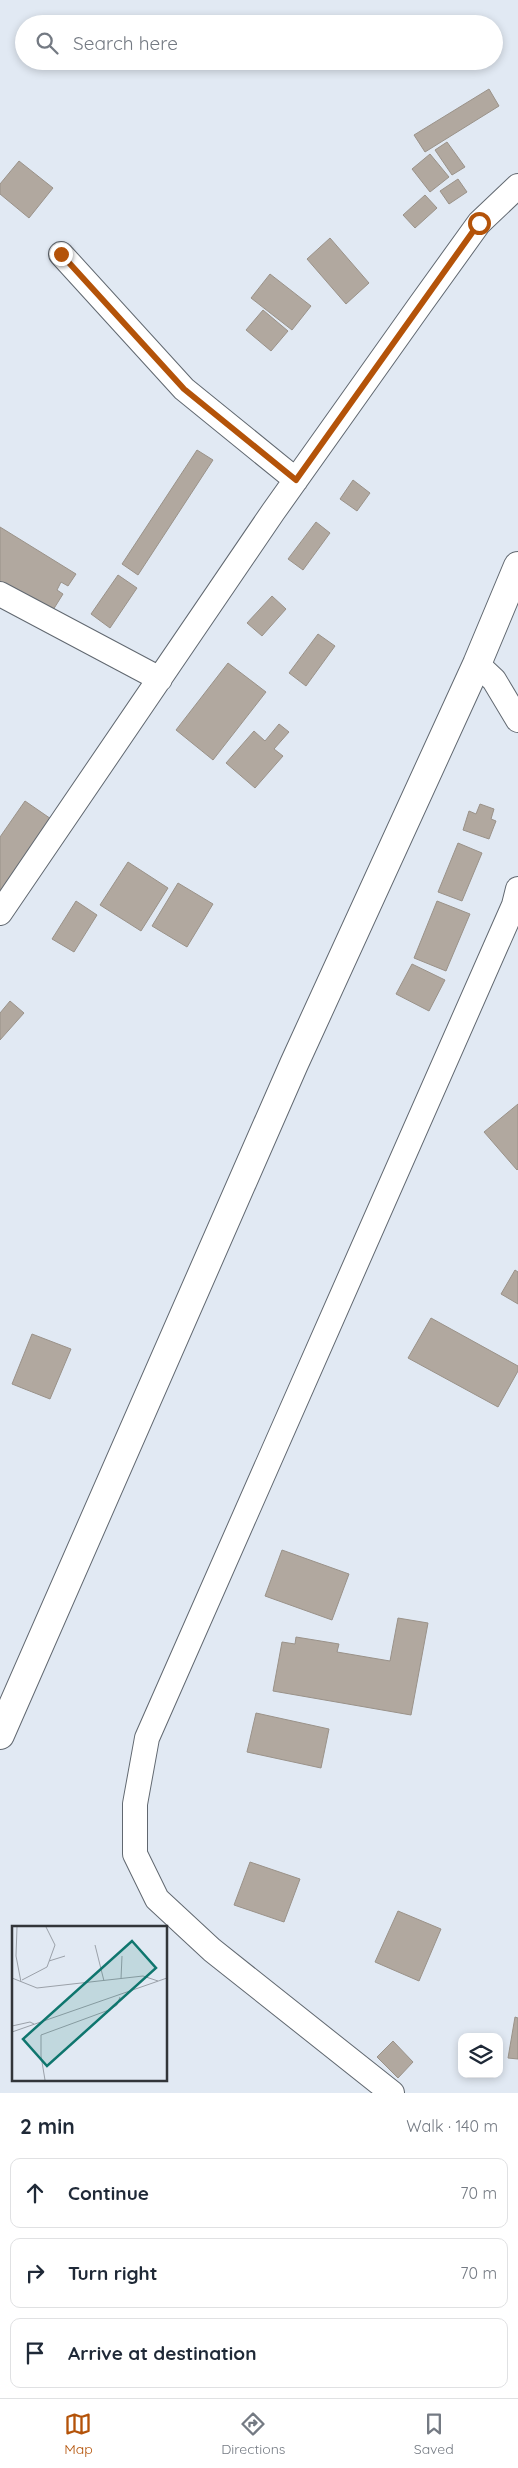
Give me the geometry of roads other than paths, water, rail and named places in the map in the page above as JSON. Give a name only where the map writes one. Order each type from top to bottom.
[{"type":"main road","points":[[0,1735],[294,1064],[477,664],[518,566]]},
{"type":"street","points":[[0,913],[296,480],[479,223],[518,186]]},
{"type":"street","points":[[61,254],[184,389],[296,480]]},
{"type":"street","points":[[0,594],[160,678]]},
{"type":"street","points":[[477,664],[494,680],[518,720]]},
{"type":"street","points":[[392,2093],[212,1950],[157,1899],[135,1854],[135,1804],[148,1738],[514,905],[518,889]]}]
